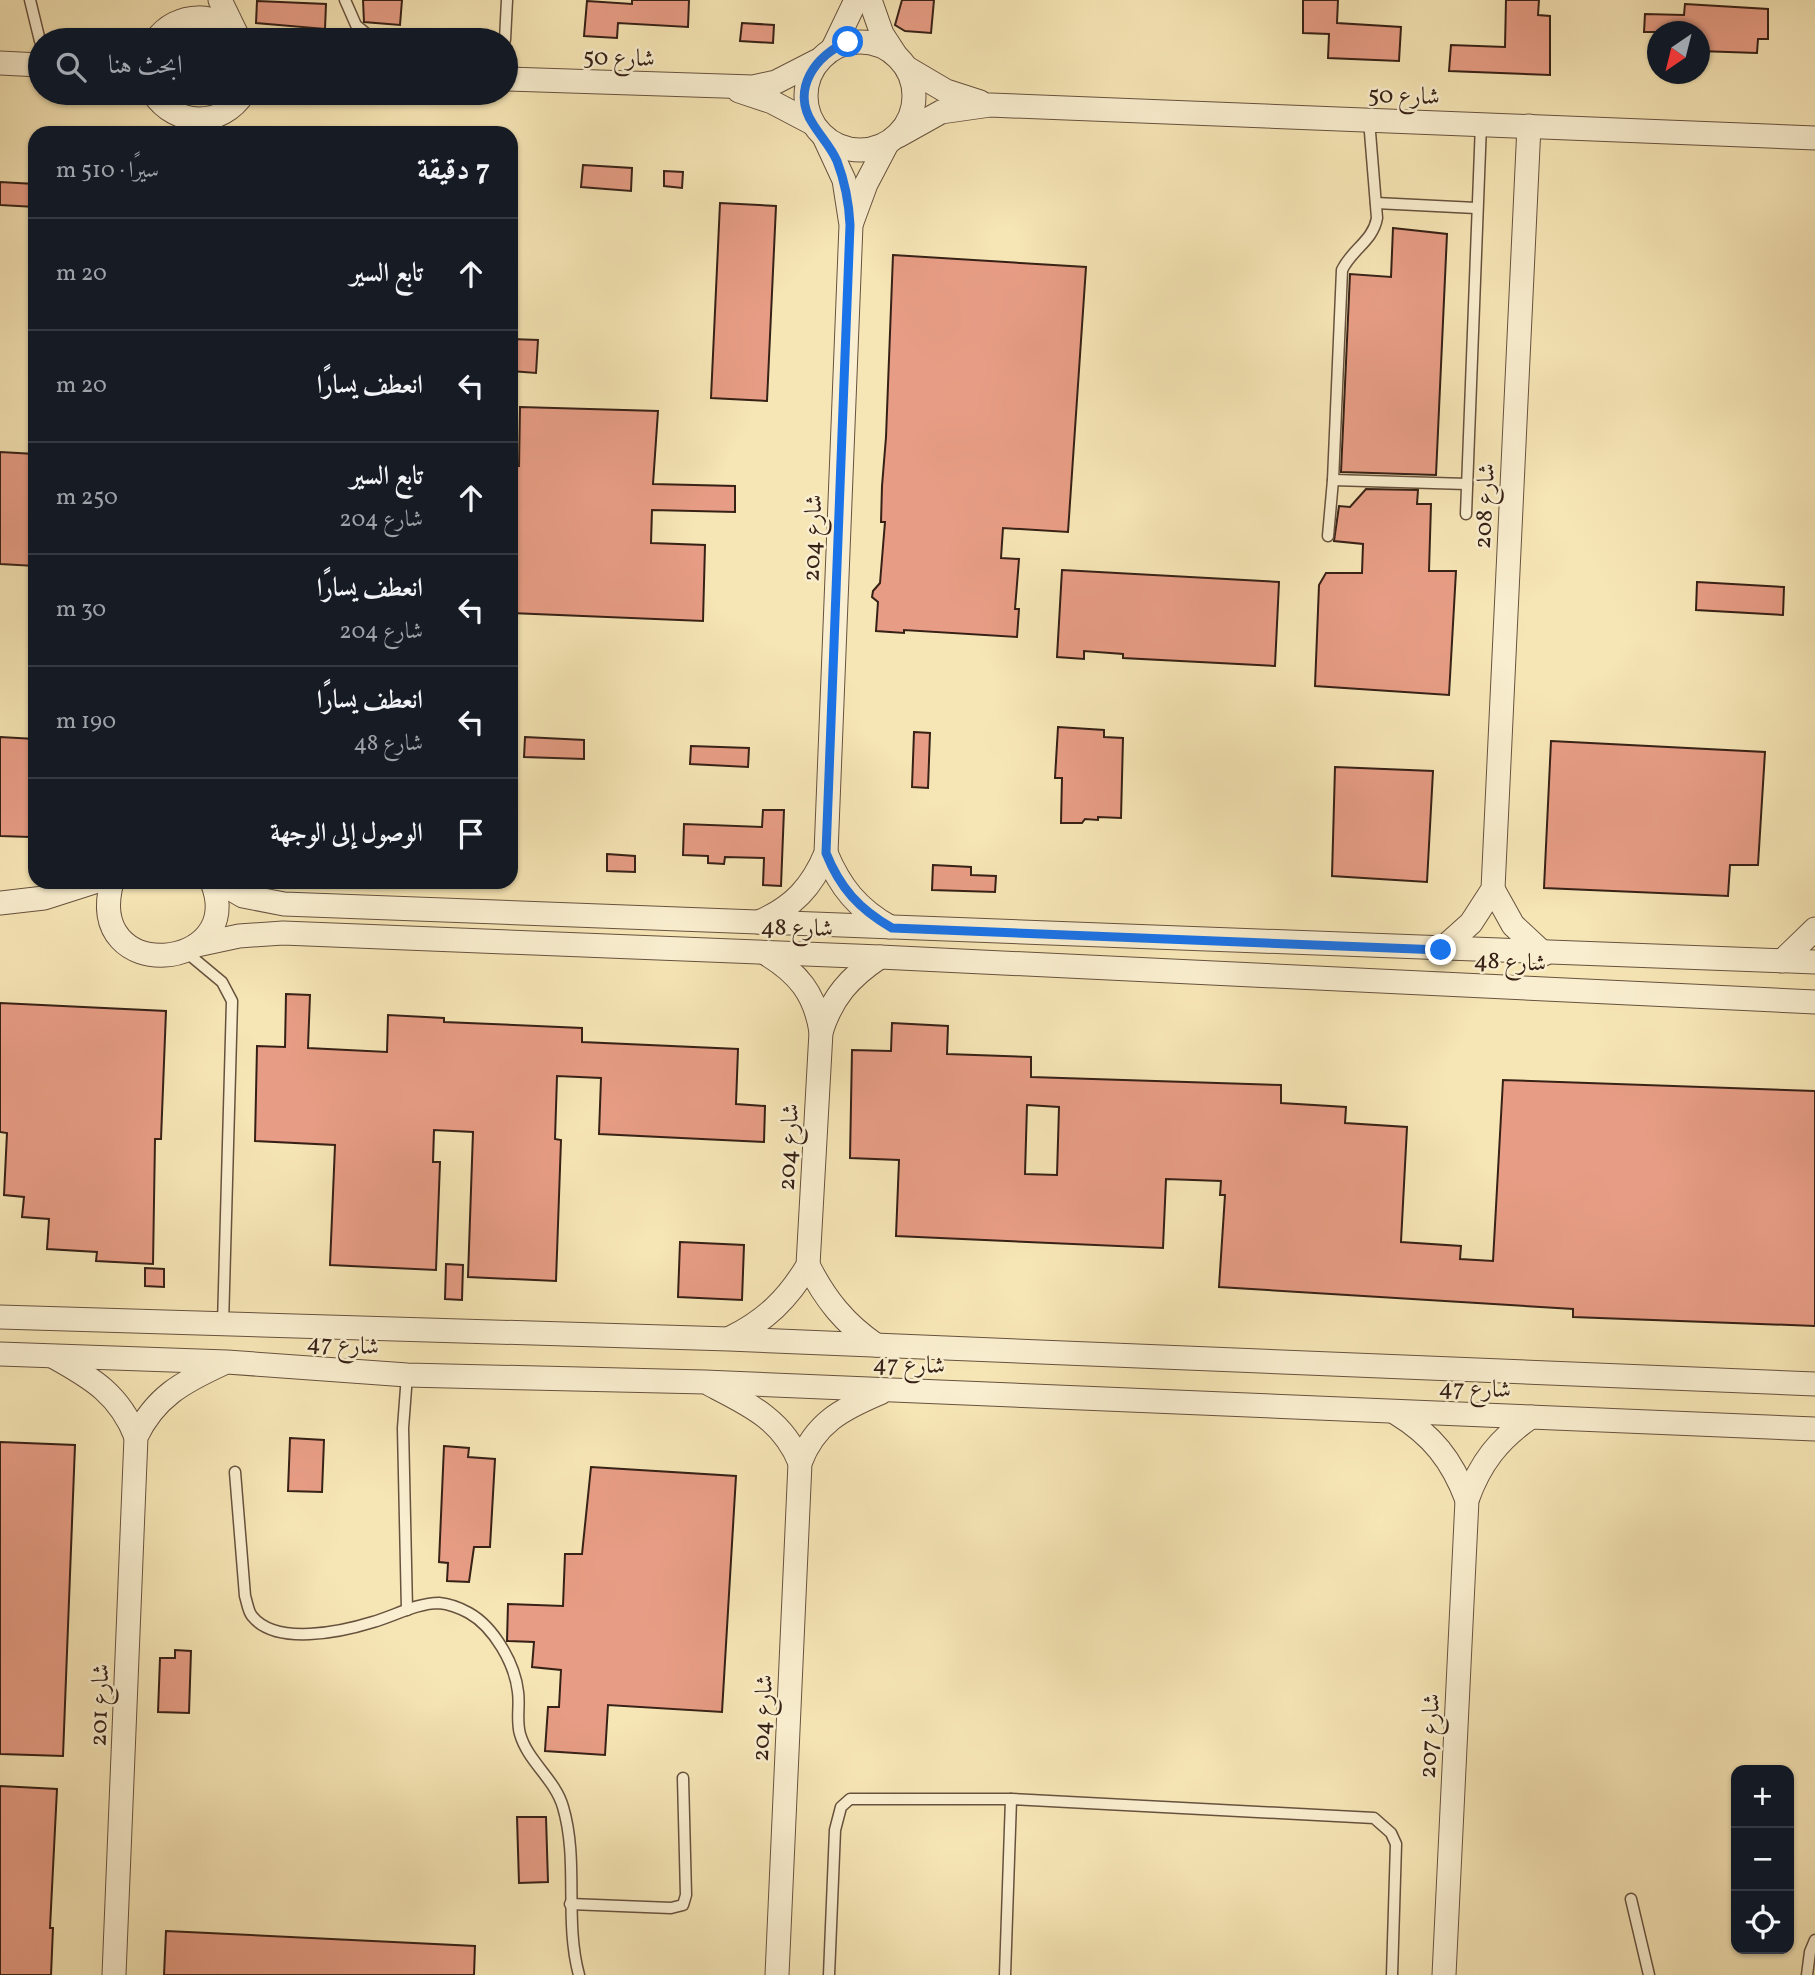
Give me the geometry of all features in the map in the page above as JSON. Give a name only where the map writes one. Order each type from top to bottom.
[{"type":"street","points":[[166,28],[184,0]]},
{"type":"street","points":[[220,0],[235,28]]},
{"type":"street","points":[[856,0],[825,55],[809,75],[805,91],[806,108],[819,131],[845,149],[866,151],[892,140],[909,121],[914,103],[914,85],[882,34],[870,0]]},
{"type":"street","points":[[174,28],[197,17],[224,24],[229,28]]},
{"type":"street","points":[[825,55],[864,41],[901,61]]},
{"type":"street","name":"شارع 50","points":[[518,79],[730,88],[776,82],[825,55]]},
{"type":"street","name":"شارع 50","points":[[901,61],[946,91],[990,105]]},
{"type":"street","points":[[0,63],[28,64]]},
{"type":"street","name":"شارع 50","points":[[730,88],[772,102],[819,131]]},
{"type":"street","points":[[160,105],[171,126]]},
{"type":"street","points":[[166,105],[179,116],[194,120],[210,119],[230,111]]},
{"type":"street","name":"شارع 50","points":[[892,140],[941,112],[990,105],[1815,138]]},
{"type":"street","name":"شارع 208","points":[[1493,889],[1529,126]]},
{"type":"street","name":"شارع 204","points":[[757,923],[780,913],[801,897],[816,876],[826,853],[850,225],[844,180],[819,131]]},
{"type":"street","name":"شارع 204","points":[[850,225],[866,184],[892,140]]},
{"type":"street","name":"شارع 204","points":[[826,853],[836,877],[850,898],[870,915],[892,928]]},
{"type":"street","points":[[0,903],[44,898],[72,889]]},
{"type":"street","name":"شارع 48","points":[[111,889],[108,908],[117,932],[125,943],[135,950],[161,957],[239,936],[283,933],[880,957],[1815,1002]]},
{"type":"street","points":[[192,948],[206,936],[216,911],[213,889]]},
{"type":"street","name":"شارع 48","points":[[231,889],[243,896],[284,904],[1544,954],[1815,962]]},
{"type":"street","points":[[1441,950],[1471,923],[1493,889],[1513,925],[1544,954]]},
{"type":"street","points":[[1782,961],[1815,929]]},
{"type":"street","name":"شارع 204","points":[[729,1339],[776,1310],[794,1289],[808,1265],[821,1032],[818,1011],[810,992],[798,976],[762,952]]},
{"type":"street","name":"شارع 204","points":[[821,1032],[827,1013],[841,989],[880,957]]},
{"type":"street","points":[[808,1265],[823,1293],[843,1319],[876,1345]]},
{"type":"street","name":"شارع 47","points":[[0,1317],[729,1339],[1815,1384]]},
{"type":"street","name":"شارع 47","points":[[0,1354],[227,1362],[407,1375],[705,1382],[1815,1429]]},
{"type":"street","name":"شارع 201","points":[[48,1354],[106,1388],[124,1411],[136,1437]]},
{"type":"street","name":"شارع 201","points":[[114,1975],[136,1437],[150,1412],[171,1390],[227,1362]]},
{"type":"street","points":[[705,1382],[766,1415],[793,1444],[800,1463]]},
{"type":"street","name":"شارع 204","points":[[777,1975],[800,1463],[814,1434],[825,1422],[837,1412],[887,1390]]},
{"type":"street","name":"شارع 207","points":[[1392,1411],[1418,1426],[1440,1447],[1457,1472],[1467,1500]]},
{"type":"street","name":"شارع 207","points":[[1444,1975],[1467,1500],[1476,1475],[1491,1452],[1509,1432],[1531,1417]]},
{"type":"lane","points":[[30,0],[37,28]]},
{"type":"lane","points":[[345,0],[360,28]]},
{"type":"lane","points":[[506,28],[507,0]]},
{"type":"lane","points":[[1328,536],[1342,270],[1351,255],[1374,233],[1376,203],[1369,120]]},
{"type":"lane","points":[[1466,514],[1481,124]]},
{"type":"lane","points":[[1376,203],[1476,208]]},
{"type":"lane","points":[[1333,480],[1468,484]]},
{"type":"lane","points":[[192,948],[222,982],[232,1001],[223,1324]]},
{"type":"lane","points":[[407,1375],[404,1428],[407,1610]]},
{"type":"lane","points":[[235,1472],[245,1596],[251,1615],[265,1628],[300,1633],[349,1628],[437,1603],[453,1605],[486,1626],[505,1654],[518,1692],[517,1717],[521,1737],[562,1805],[567,1826],[573,1952],[579,1975]]},
{"type":"lane","points":[[570,1904],[671,1908],[683,1905],[686,1895],[683,1778]]},
{"type":"lane","points":[[828,1975],[835,1830],[842,1808],[850,1799],[1011,1799],[1374,1818],[1391,1833],[1396,1844],[1392,1975]]},
{"type":"lane","points":[[1005,1975],[1011,1799]]},
{"type":"lane","points":[[1631,1899],[1649,1975]]},
{"type":"lane","points":[[1807,1975],[1810,1952],[1815,1940]]},
{"type":"building","points":[[363,0],[402,0],[400,25],[364,22]]},
{"type":"building","points":[[632,0],[689,0],[688,27],[618,23],[617,38],[584,36],[587,1],[632,4]]},
{"type":"building","points":[[902,0],[934,0],[931,33],[905,31],[895,25]]},
{"type":"building","points":[[1303,0],[1338,0],[1337,23],[1401,27],[1399,61],[1328,58],[1329,34],[1303,33]]},
{"type":"building","points":[[1506,0],[1539,0],[1538,15],[1550,16],[1550,75],[1449,71],[1451,45],[1505,47]]},
{"type":"building","points":[[257,1],[326,4],[325,28],[256,23]]},
{"type":"building","points":[[1685,4],[1768,9],[1768,39],[1758,39],[1757,53],[1710,51],[1710,21],[1647,21],[1647,32],[1644,32],[1645,14],[1684,15]]},
{"type":"building","points":[[742,23],[774,25],[773,43],[740,41]]},
{"type":"building","points":[[583,165],[632,168],[631,191],[581,187]]},
{"type":"building","points":[[664,171],[683,172],[682,188],[664,186]]},
{"type":"building","points":[[0,182],[28,184],[28,207],[0,205]]},
{"type":"building","points":[[720,203],[776,206],[767,401],[711,398]]},
{"type":"building","points":[[1393,228],[1447,234],[1436,475],[1341,472],[1350,274],[1391,277]]},
{"type":"building","points":[[893,255],[1086,267],[1068,532],[1003,528],[1001,558],[1019,559],[1015,609],[1019,609],[1017,637],[904,630],[904,633],[876,631],[878,602],[872,597],[873,591],[880,583],[885,522],[881,522],[882,486]]},
{"type":"building","points":[[518,339],[538,340],[536,373],[518,372]]},
{"type":"building","points":[[520,407],[658,411],[653,484],[735,486],[735,512],[652,510],[651,543],[705,545],[703,621],[518,613]]},
{"type":"building","points":[[0,452],[28,454],[28,566],[0,564]]},
{"type":"building","points":[[1366,489],[1418,490],[1417,504],[1431,504],[1429,571],[1456,571],[1449,695],[1315,686],[1319,585],[1326,573],[1362,573],[1363,544],[1334,541],[1339,506],[1350,507]]},
{"type":"building","points":[[1062,570],[1279,582],[1275,666],[1123,658],[1123,654],[1084,651],[1084,659],[1057,657]]},
{"type":"building","points":[[1697,582],[1784,587],[1783,615],[1696,610]]},
{"type":"building","points":[[1058,727],[1104,730],[1104,737],[1123,738],[1121,818],[1098,817],[1098,820],[1085,819],[1082,823],[1061,823],[1062,778],[1055,778]]},
{"type":"building","points":[[914,732],[930,733],[928,788],[912,787]]},
{"type":"building","points":[[0,737],[28,739],[28,837],[0,836]]},
{"type":"building","points":[[525,737],[584,740],[584,759],[524,757]]},
{"type":"building","points":[[1551,741],[1765,752],[1758,865],[1730,865],[1728,896],[1544,888]]},
{"type":"building","points":[[691,746],[749,748],[748,767],[690,764]]},
{"type":"building","points":[[1335,767],[1433,771],[1427,882],[1332,876]]},
{"type":"building","points":[[763,810],[784,810],[781,886],[763,885],[764,858],[725,857],[724,864],[708,863],[708,856],[683,855],[684,824],[762,827]]},
{"type":"building","points":[[607,854],[635,856],[635,872],[607,871]]},
{"type":"building","points":[[933,865],[971,867],[971,875],[996,876],[995,892],[932,890]]},
{"type":"building","points":[[286,994],[310,995],[308,1048],[387,1052],[388,1015],[444,1018],[444,1022],[582,1028],[582,1042],[738,1049],[736,1104],[765,1106],[764,1142],[599,1134],[601,1078],[557,1076],[555,1139],[561,1140],[556,1281],[468,1277],[473,1132],[434,1130],[433,1162],[440,1162],[436,1270],[330,1265],[335,1145],[255,1141],[257,1046],[285,1047]]},
{"type":"building","points":[[0,1003],[166,1011],[161,1139],[155,1139],[153,1264],[96,1261],[97,1252],[47,1249],[49,1219],[22,1217],[24,1197],[4,1195],[7,1133],[0,1132]]},
{"type":"building","points":[[892,1023],[948,1026],[947,1054],[1031,1057],[1031,1077],[1281,1085],[1281,1103],[1346,1107],[1345,1123],[1407,1127],[1401,1242],[1461,1246],[1460,1259],[1493,1261],[1503,1080],[1815,1091],[1815,1326],[1573,1317],[1573,1309],[1219,1287],[1225,1195],[1220,1195],[1221,1181],[1166,1179],[1163,1248],[896,1236],[899,1160],[850,1158],[852,1050],[891,1051]],"holes":[[[1027,1105],[1059,1107],[1057,1175],[1025,1174]]]},
{"type":"building","points":[[680,1242],[744,1245],[742,1300],[678,1297]]},
{"type":"building","points":[[446,1264],[463,1265],[462,1300],[445,1299]]},
{"type":"building","points":[[145,1268],[164,1269],[164,1287],[145,1286]]},
{"type":"building","points":[[290,1438],[324,1440],[322,1492],[288,1491]]},
{"type":"building","points":[[0,1442],[75,1445],[63,1756],[0,1754]]},
{"type":"building","points":[[444,1446],[469,1448],[468,1457],[495,1459],[490,1547],[474,1547],[469,1582],[447,1581],[448,1563],[439,1562]]},
{"type":"building","points":[[591,1467],[736,1476],[722,1712],[608,1705],[605,1755],[545,1751],[548,1707],[559,1707],[561,1670],[532,1667],[534,1642],[507,1641],[508,1604],[563,1606],[565,1554],[582,1554]]},
{"type":"building","points":[[175,1650],[191,1651],[189,1713],[158,1712],[160,1658],[175,1658]]},
{"type":"building","points":[[0,1786],[57,1789],[50,1928],[53,1928],[51,1975],[0,1975]]},
{"type":"building","points":[[517,1817],[546,1817],[548,1882],[519,1883]]},
{"type":"building","points":[[166,1931],[475,1946],[474,1975],[164,1975]]},
{"type":"route","points":[[848,42],[832,48],[817,61],[809,75],[805,91],[806,108],[812,123],[825,139],[844,180],[850,225],[826,853],[836,877],[850,898],[870,915],[892,928],[1441,950]]}]
